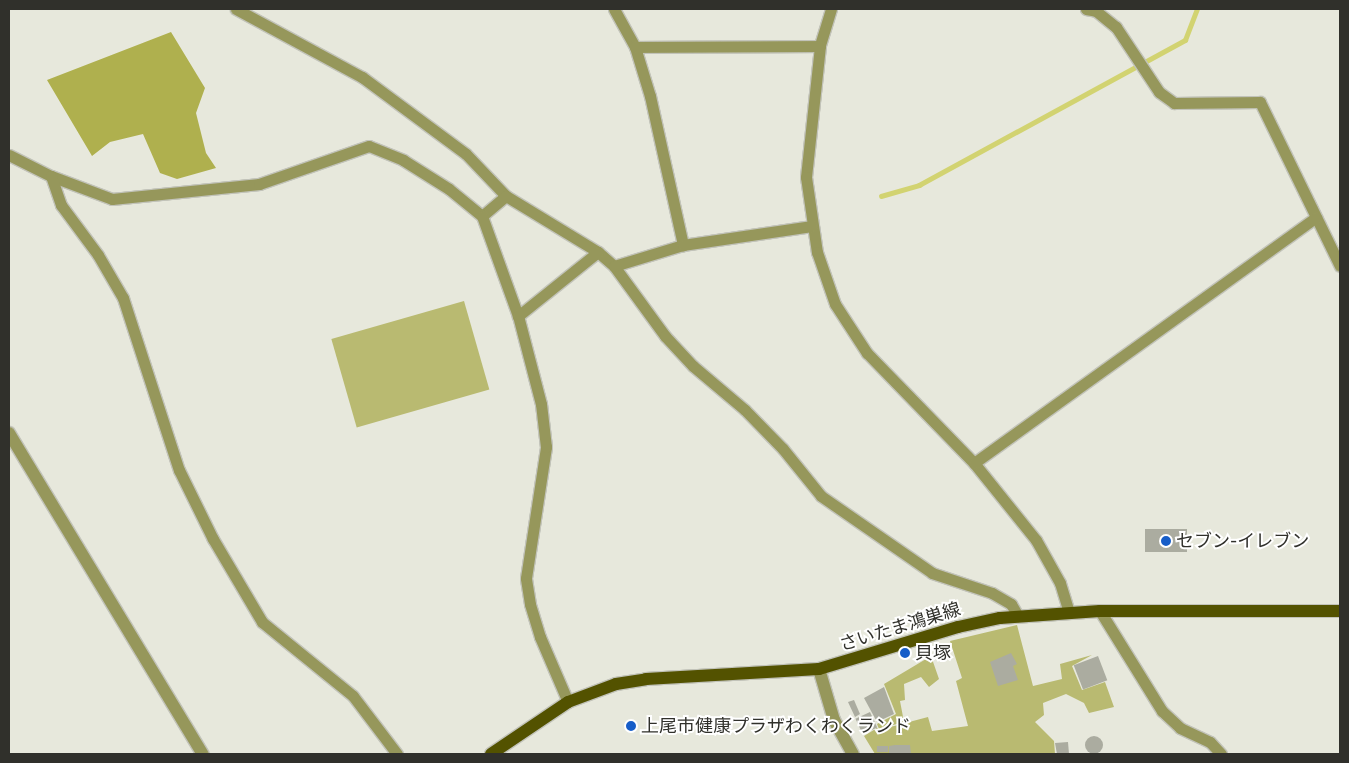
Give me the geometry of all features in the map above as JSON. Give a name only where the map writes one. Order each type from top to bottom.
[{"type":"main road","name":"さいたま鴻巣線","points":[[491,754],[568,702],[601,688],[646,678],[819,669],[958,627],[1018,616],[1100,611],[1340,611]]},
{"type":"street","points":[[236,9],[362,76],[466,154],[506,196],[598,252],[614,266],[665,336],[770,436],[821,496],[926,569],[992,593],[1011,604],[1018,616]]},
{"type":"street","points":[[614,9],[635,47],[650,96],[683,245]]},
{"type":"street","points":[[831,9],[820,46],[806,177],[812,226],[835,304],[868,353],[974,463],[1036,540],[1060,584],[1069,613]]},
{"type":"street","points":[[1086,9],[1096,11],[1116,27],[1159,92],[1174,103],[1260,102],[1340,266]]},
{"type":"street","points":[[635,47],[820,46]]},
{"type":"street","points":[[9,155],[51,176],[112,198],[259,184],[369,146],[411,164],[449,188],[482,216],[518,316],[540,404],[546,447],[529,550],[528,586],[540,636],[568,702]]},
{"type":"street","points":[[51,176],[61,205],[98,255],[123,298],[179,470],[213,539],[262,622],[353,696],[397,754]]},
{"type":"street","points":[[482,216],[506,196]]},
{"type":"street","points":[[974,463],[1316,217]]},
{"type":"street","points":[[614,266],[683,245],[812,226]]},
{"type":"street","points":[[518,316],[598,252]]},
{"type":"street","points":[[9,433],[203,754]]},
{"type":"street","points":[[1100,611],[1162,711],[1180,728],[1210,742],[1221,754]]},
{"type":"street","points":[[819,669],[834,720],[853,754]]},
{"type":"green space","points":[[464,301],[489,389],[357,427],[331,339]]},
{"type":"green space","points":[[1017,625],[1033,686],[1062,679],[1060,664],[1092,655],[1072,666],[1082,690],[1105,682],[1114,707],[1089,713],[1084,703],[1066,694],[1043,703],[1044,715],[1035,722],[1054,741],[1055,754],[875,754],[864,736],[877,728],[879,730],[928,717],[932,731],[968,726],[956,681],[962,678],[950,641]]},
{"type":"green space","points":[[931,656],[939,679],[929,687],[921,677],[904,684],[905,700],[900,701],[904,722],[879,729],[877,724],[896,714],[884,684]]},
{"type":"shaded area","points":[[171,32],[205,88],[196,113],[206,153],[216,168],[177,179],[160,173],[143,134],[110,142],[92,156],[47,80]]},
{"type":"building","points":[[1145,529],[1187,529],[1187,552],[1145,552]]},
{"type":"building","points":[[1011,653],[1017,664],[1013,666],[1018,680],[998,686],[990,662]]},
{"type":"building","points":[[1098,656],[1107,680],[1083,690],[1074,665]]},
{"type":"building","points":[[884,687],[894,714],[877,722],[864,698]]},
{"type":"building","points":[[854,700],[860,714],[855,717],[848,702]]},
{"type":"building","points":[[870,712],[877,727],[863,734],[855,719]]},
{"type":"building","points":[[1094,736],[1102,741],[1103,745],[1098,753],[1094,754],[1086,749],[1085,745],[1090,737]]},
{"type":"building","points":[[1068,742],[1069,754],[1057,754],[1055,743]]},
{"type":"building","points":[[910,745],[911,754],[889,754],[889,746]]},
{"type":"building","points":[[877,746],[888,746],[888,752],[877,752]]},
{"type":"waterway","points":[[881,196],[919,185],[1185,40],[1197,9]]},
{"type":"place","name":"セブン-イレブン","points":[[1166,541]]},
{"type":"place","name":"貝塚","points":[[905,653]]},
{"type":"place","name":"上尾市健康プラザわくわくランド","points":[[631,726]]}]
